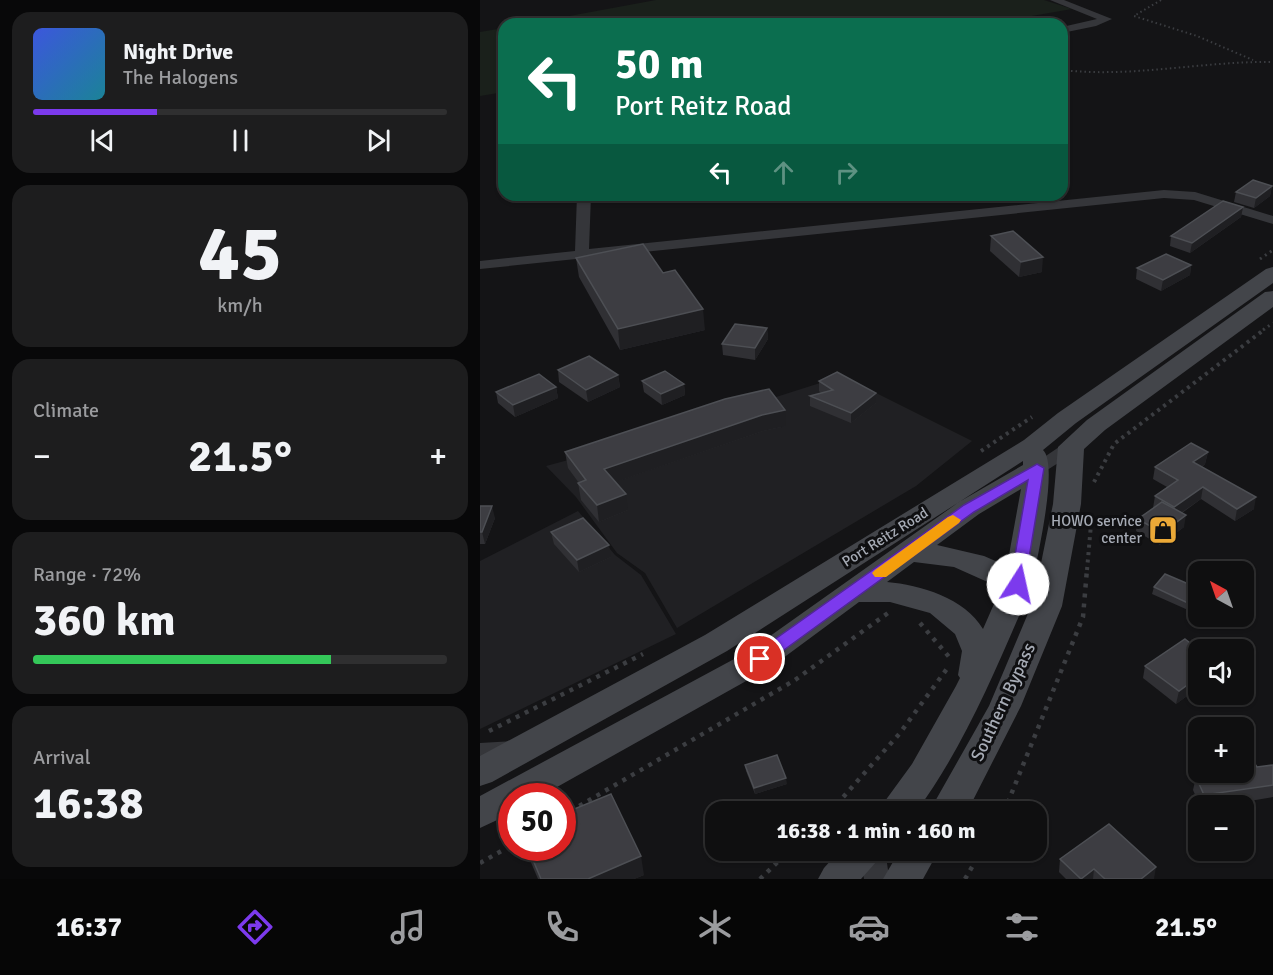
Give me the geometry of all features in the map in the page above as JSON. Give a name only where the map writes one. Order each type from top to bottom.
[{"type":"main road","name":"Port Reitz Road","points":[[480,813],[760,659],[855,592],[1035,457],[1067,417],[1263,268]]},
{"type":"main road","points":[[1071,447],[1096,425],[1273,297]]},
{"type":"main road","name":"Southern Bypass","points":[[954,801],[1005,706],[1047,606],[1067,504],[1071,447]]},
{"type":"main road","name":"Port Reitz Road","points":[[480,772],[526,749],[716,643],[1019,452],[1035,457]]},
{"type":"main road","points":[[903,801],[924,774],[972,687],[1018,584],[1035,457]]},
{"type":"main road","points":[[909,552],[952,556],[979,564],[1018,584],[1047,606]]},
{"type":"main road","points":[[855,592],[890,592],[926,600],[940,605],[957,617],[967,628],[978,651],[972,687]]},
{"type":"main road","points":[[837,879],[854,861]]},
{"type":"main road","points":[[902,879],[914,861]]},
{"type":"street","points":[[1055,0],[1095,12],[1107,19],[1068,29]]},
{"type":"street","points":[[480,266],[1164,194],[1195,196],[1273,220]]},
{"type":"street","points":[[582,254],[584,201]]},
{"type":"street","name":"Port Reitz Road","points":[[1035,457],[1071,447]]},
{"type":"street","points":[[480,752],[526,749]]},
{"type":"street","points":[[873,861],[875,874],[879,879]]},
{"type":"path","points":[[1161,0],[1134,16],[1197,36],[1256,61]]},
{"type":"path","points":[[1068,71],[1090,74],[1129,74],[1236,61],[1273,62]]},
{"type":"path","points":[[1263,268],[1273,250]]},
{"type":"path","points":[[1094,491],[1095,480],[1114,444],[1273,323]]},
{"type":"path","points":[[981,452],[1041,412]]},
{"type":"path","points":[[1008,801],[1083,617],[1093,503]]},
{"type":"path","points":[[576,808],[795,680],[890,611],[899,615]]},
{"type":"path","points":[[840,801],[900,733],[953,660],[924,625],[916,621]]},
{"type":"path","points":[[480,736],[650,651]]},
{"type":"path","points":[[480,863],[498,853]]},
{"type":"path","points":[[760,879],[779,861]]},
{"type":"path","points":[[965,879],[976,861]]},
{"type":"shaded area","points":[[656,0],[1044,0],[1072,9],[1020,18],[558,18]]},
{"type":"shaded area","points":[[498,29],[498,93],[480,96],[480,32]]},
{"type":"shaded area","points":[[842,376],[972,441],[916,486],[677,628],[645,573],[617,553],[576,497],[546,466],[628,444]]},
{"type":"shaded area","points":[[578,511],[615,555],[641,575],[676,634],[480,729],[480,561]]},
{"type":"building","points":[[1253,180],[1272,186],[1256,198],[1236,192]]},
{"type":"building","points":[[1223,201],[1243,207],[1192,243],[1171,236]]},
{"type":"building","points":[[1013,231],[1043,257],[1021,262],[991,236]]},
{"type":"building","points":[[643,244],[663,273],[675,270],[703,309],[618,329],[576,258]]},
{"type":"building","points":[[1166,254],[1191,265],[1163,280],[1137,268]]},
{"type":"building","points":[[735,324],[767,328],[755,348],[722,344]]},
{"type":"building","points":[[589,356],[618,375],[586,390],[558,370]]},
{"type":"building","points":[[665,371],[684,384],[661,394],[642,381]]},
{"type":"building","points":[[837,372],[876,393],[851,413],[810,396],[833,390],[819,381]]},
{"type":"building","points":[[539,374],[556,387],[513,405],[496,392]]},
{"type":"building","points":[[769,389],[785,410],[762,415],[604,469],[626,494],[597,505],[578,483],[586,480],[565,452],[725,399]]},
{"type":"building","points":[[1191,443],[1208,452],[1193,462],[1256,497],[1237,509],[1203,487],[1174,507],[1155,496],[1178,480],[1155,467]]},
{"type":"building","points":[[1162,502],[1186,515],[1162,533],[1138,519]]},
{"type":"building","points":[[480,506],[492,506],[482,532],[480,532]]},
{"type":"building","points":[[583,518],[609,545],[577,560],[551,532]]},
{"type":"building","points":[[1165,574],[1188,584],[1188,603],[1154,587]]},
{"type":"building","points":[[1185,639],[1188,641],[1188,684],[1179,691],[1145,666]]},
{"type":"building","points":[[777,755],[786,778],[754,788],[745,765]]},
{"type":"building","points":[[1254,763],[1257,767],[1273,765],[1273,785],[1204,795],[1199,783],[1254,783]]},
{"type":"building","points":[[611,794],[641,856],[588,879],[541,879],[533,861],[576,861],[576,808]]},
{"type":"building","points":[[1109,824],[1156,867],[1141,879],[1105,879],[1094,869],[1081,879],[1060,859]]},
{"type":"slow traffic","points":[[880,573],[953,520]]},
{"type":"place","name":"HOWO service center","points":[[1163,530]]},
{"type":"route","points":[[760,659],[969,508],[1037,468],[1033,504],[1018,584]]}]
